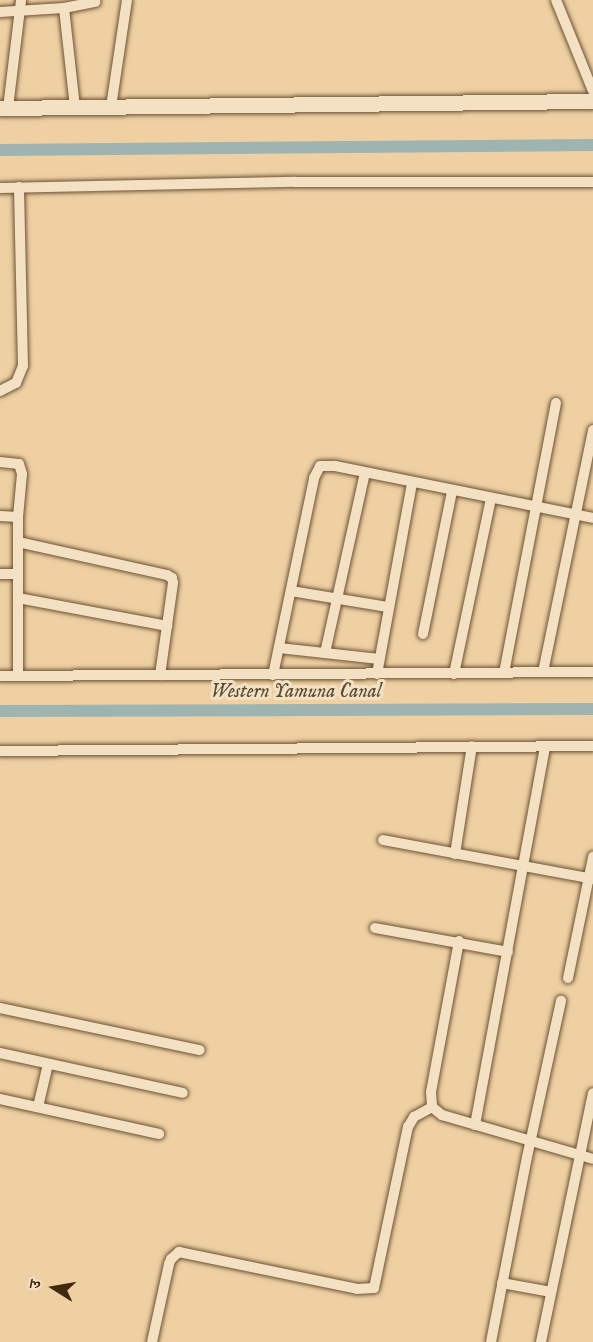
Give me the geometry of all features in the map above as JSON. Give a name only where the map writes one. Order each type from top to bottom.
[{"type":"main road","points":[[4,108],[593,101]]},
{"type":"street","points":[[4,108],[21,0]]},
{"type":"street","points":[[111,107],[127,0]]},
{"type":"street","points":[[556,0],[593,91]]},
{"type":"street","points":[[0,12],[20,12],[50,4],[72,5],[95,2]]},
{"type":"street","points":[[72,5],[75,107]]},
{"type":"street","points":[[0,188],[295,182],[593,182]]},
{"type":"street","points":[[0,391],[16,383],[23,366],[19,188]]},
{"type":"street","points":[[504,673],[556,403]]},
{"type":"street","points":[[543,672],[593,430]]},
{"type":"street","points":[[0,462],[19,464],[21,468],[18,517],[18,676]]},
{"type":"street","points":[[273,675],[317,471],[320,466],[327,465],[452,492],[593,518]]},
{"type":"street","points":[[326,653],[365,473]]},
{"type":"street","points":[[376,675],[412,484]]},
{"type":"street","points":[[423,634],[452,492]]},
{"type":"street","points":[[454,674],[491,498]]},
{"type":"street","points":[[0,516],[18,517]]},
{"type":"street","points":[[18,542],[167,575],[173,583],[160,675]]},
{"type":"street","points":[[0,574],[18,574]]},
{"type":"street","points":[[291,591],[388,607]]},
{"type":"street","points":[[18,598],[167,626]]},
{"type":"street","points":[[279,648],[379,659]]},
{"type":"street","points":[[0,676],[593,672]]},
{"type":"street","points":[[455,854],[472,746]]},
{"type":"street","points":[[475,1125],[545,746]]},
{"type":"street","points":[[0,751],[593,746]]},
{"type":"street","points":[[383,840],[591,879]]},
{"type":"street","points":[[568,978],[591,879],[593,857]]},
{"type":"street","points":[[375,928],[508,952]]},
{"type":"street","points":[[459,942],[431,1092],[432,1107],[442,1115],[593,1159]]},
{"type":"street","points":[[490,1342],[561,1001]]},
{"type":"street","points":[[0,1008],[200,1050]]},
{"type":"street","points":[[0,1053],[183,1093]]},
{"type":"street","points":[[38,1107],[48,1064]]},
{"type":"street","points":[[541,1342],[593,1093]]},
{"type":"street","points":[[0,1099],[159,1134]]},
{"type":"street","points":[[152,1342],[169,1264],[179,1252],[357,1289],[374,1288],[408,1127],[414,1117],[432,1107]]},
{"type":"street","points":[[502,1283],[551,1292]]},
{"type":"waterway","points":[[0,150],[593,145]]},
{"type":"waterway","name":"Western Yamuna Canal","points":[[0,711],[593,709]]}]
